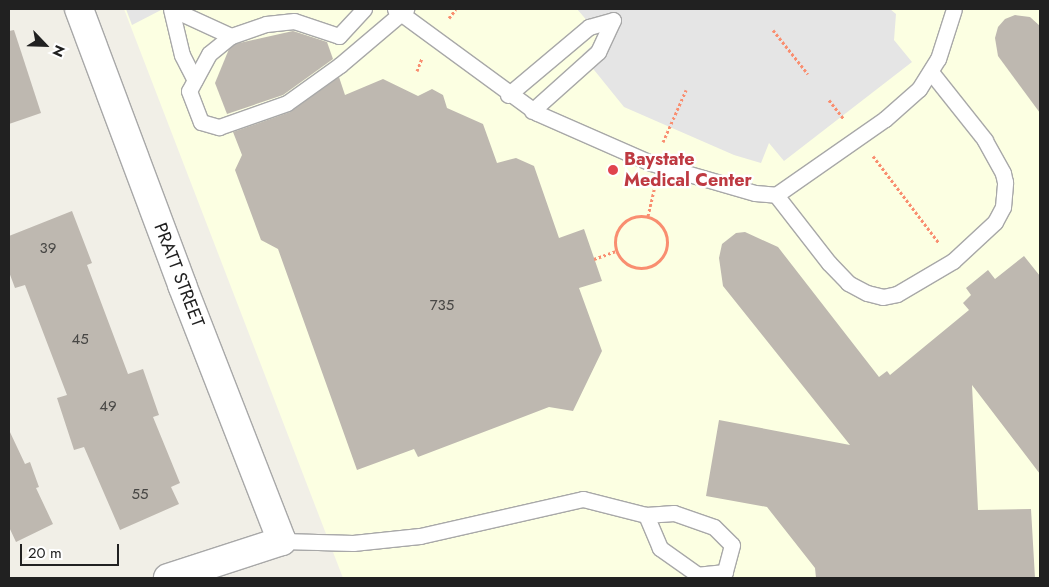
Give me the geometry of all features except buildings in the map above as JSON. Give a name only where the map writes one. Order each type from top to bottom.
[{"type":"street","name":"PRATT STREET","points":[[79,9],[182,285],[282,541]]},
{"type":"street","points":[[168,578],[282,541]]},
{"type":"lane","points":[[172,9],[231,36]]},
{"type":"lane","points":[[172,9],[182,56],[195,80]]},
{"type":"lane","points":[[339,36],[364,9]]},
{"type":"lane","points":[[351,56],[339,36],[294,21],[266,24],[231,36],[209,54],[189,91],[201,122],[219,127],[287,103],[351,56],[401,11],[508,95],[532,110],[593,140],[651,163],[755,193],[776,195],[884,119],[919,89],[931,72],[942,49],[954,9]]},
{"type":"lane","points":[[508,95],[589,27],[613,20],[598,52],[532,110]]},
{"type":"lane","points":[[776,195],[829,263],[848,283],[867,293],[883,296],[898,294],[953,261],[995,222],[1003,207],[1003,173],[985,140],[931,72]]},
{"type":"lane","points":[[282,541],[353,543],[420,536],[583,500],[646,515],[674,513],[714,527],[732,545],[725,572],[698,575],[690,570],[660,548],[646,515]]},
{"type":"path","points":[[448,19],[456,9]]},
{"type":"path","points":[[773,30],[808,74]]},
{"type":"path","points":[[416,72],[425,52]]},
{"type":"path","points":[[660,148],[686,90]]},
{"type":"path","points":[[829,100],[848,123]]},
{"type":"path","points":[[869,151],[943,249]]},
{"type":"path","points":[[648,216],[655,186]]},
{"type":"path","points":[[635,216],[648,216],[659,223],[668,238],[665,255],[659,262],[644,269],[635,268],[621,259],[616,251],[614,242],[620,226],[635,216]]},
{"type":"path","points":[[594,259],[616,251]]},
{"type":"shaded area","name":"Baystate Medical Center","points":[[124,9],[1040,9],[1040,578],[343,578]]},
{"type":"shaded area","points":[[126,9],[163,9],[132,25]]},
{"type":"shaded area","points":[[577,9],[890,9],[896,14],[894,40],[912,62],[784,161],[769,143],[761,163],[734,155],[624,107],[582,55],[601,37]]},
{"type":"place","name":"Baystate Medical Center","points":[[613,170]]}]
